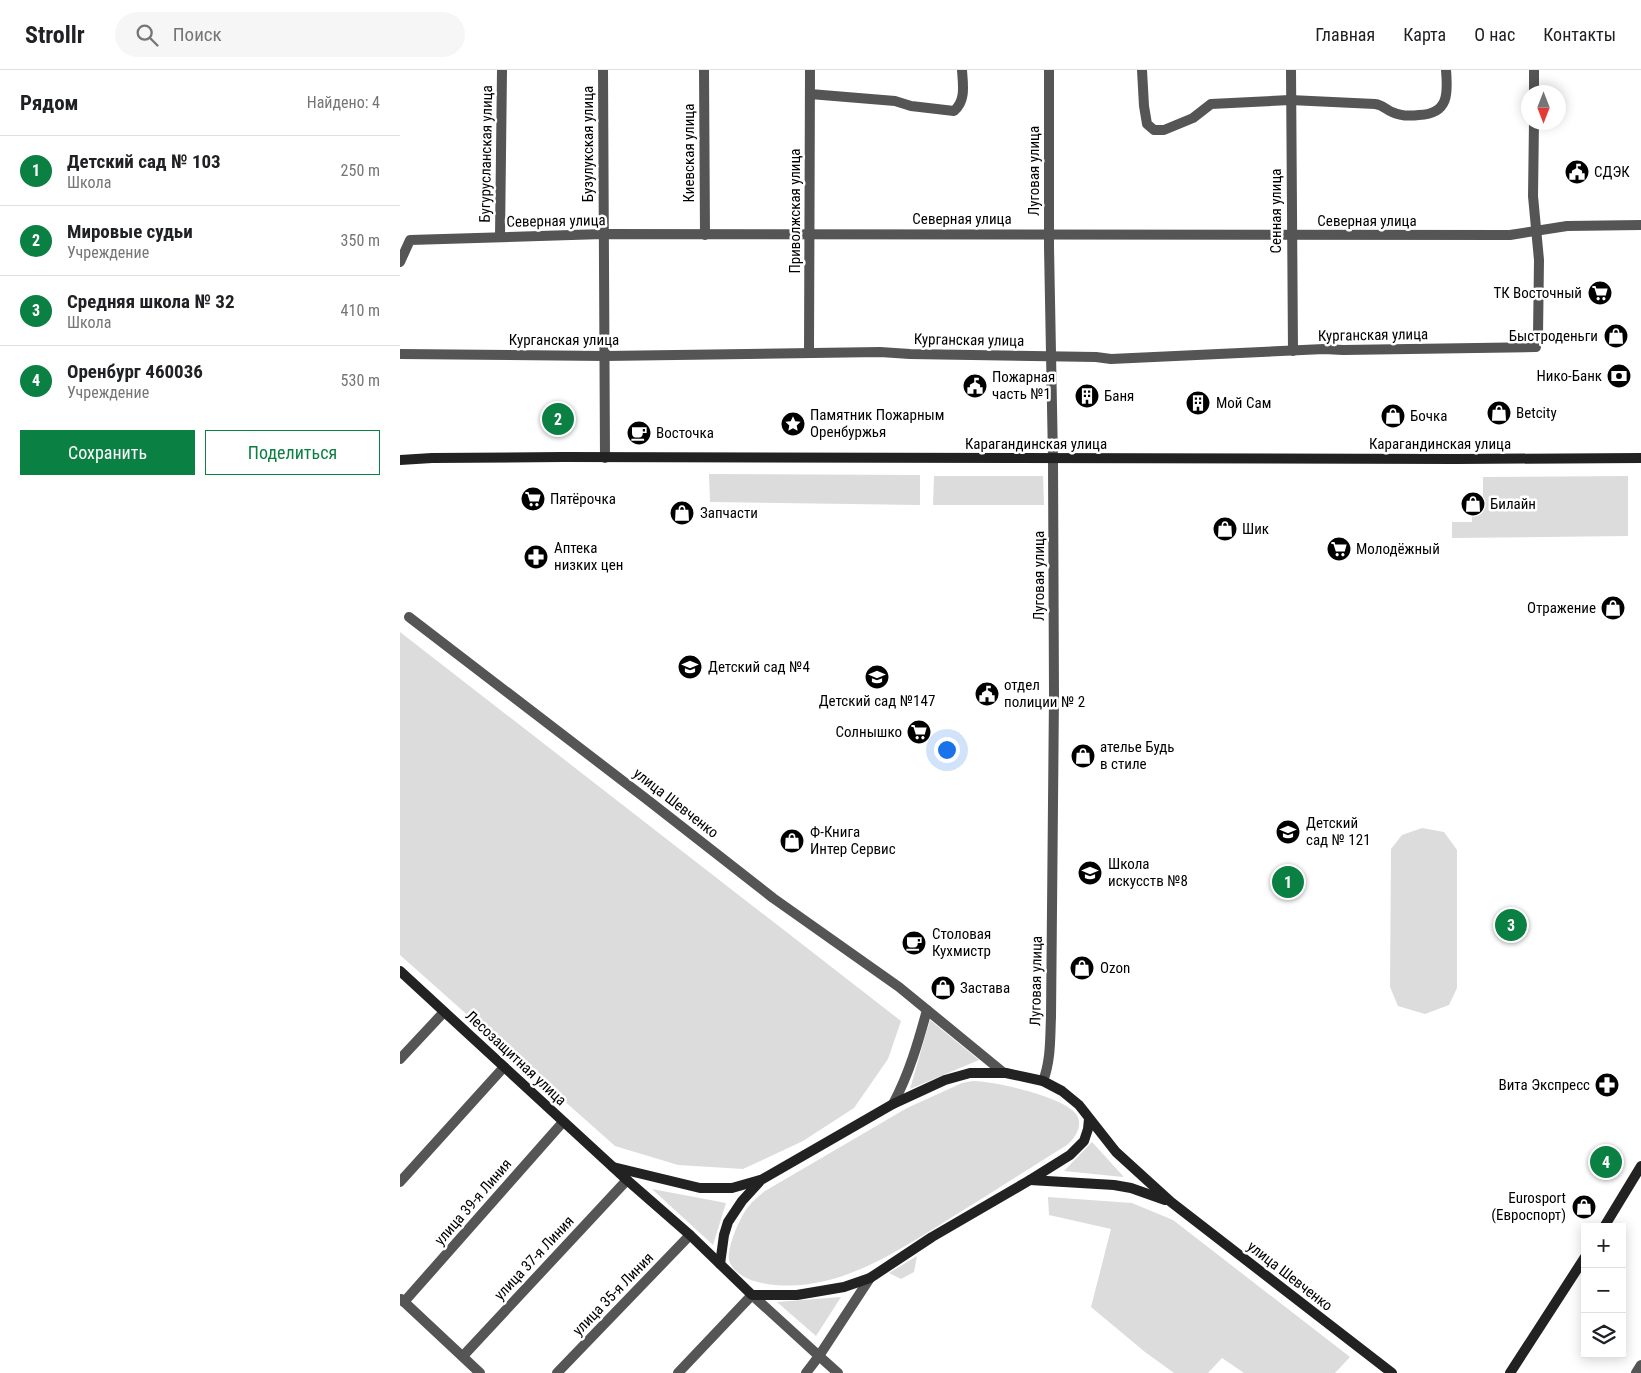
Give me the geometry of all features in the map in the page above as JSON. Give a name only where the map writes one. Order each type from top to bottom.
[{"type":"main road","name":"Карагандинская улица","points":[[400,460],[432,458],[1641,458]]},
{"type":"main road","name":"Лесозащитная улица","points":[[400,973],[690,1235],[752,1295]]},
{"type":"main road","name":"улица Шевченко","points":[[761,1180],[893,1104],[959,1075],[1004,1073],[1044,1081],[1062,1091],[1079,1105],[1123,1159],[1171,1202],[1392,1373]]},
{"type":"main road","points":[[752,1295],[796,1295],[844,1287],[870,1278],[932,1237],[1059,1162],[1080,1146],[1086,1135],[1089,1119]]},
{"type":"main road","name":"Лесозащитная улица","points":[[612,1166],[700,1188],[732,1188],[761,1180]]},
{"type":"main road","points":[[1606,1223],[1641,1166]]},
{"type":"main road","points":[[720,1264],[728,1222],[734,1211],[761,1180]]},
{"type":"main road","name":"улица Шевченко","points":[[1030,1180],[1114,1185],[1131,1188],[1171,1202]]},
{"type":"main road","points":[[1510,1373],[1581,1263]]},
{"type":"street","name":"Бугурусланская улица","points":[[500,237],[502,70]]},
{"type":"street","name":"Бузулукская улица","points":[[603,70],[606,458]]},
{"type":"street","name":"Киевская улица","points":[[704,70],[705,235]]},
{"type":"street","name":"Приволжская улица","points":[[809,352],[810,70]]},
{"type":"street","points":[[810,94],[895,101],[911,106],[954,111],[960,106],[963,98],[962,70]]},
{"type":"street","name":"Луговая улица","points":[[1044,1081],[1050,1055],[1054,696],[1052,357],[1048,234],[1049,70]]},
{"type":"street","points":[[1142,70],[1147,124],[1154,130],[1164,130],[1193,118],[1211,104],[1290,100],[1375,104],[1384,105],[1392,112],[1410,116],[1428,115],[1439,110],[1445,102],[1446,70]]},
{"type":"street","name":"Сенная улица","points":[[1291,70],[1293,351]]},
{"type":"street","points":[[1534,70],[1534,85]]},
{"type":"street","points":[[1534,130],[1533,196],[1537,231]]},
{"type":"street","name":"Северная улица","points":[[400,262],[410,240],[500,237],[603,234],[1510,235],[1568,226],[1641,225]]},
{"type":"street","name":"Курганская улица","points":[[400,354],[605,356],[880,352],[1096,357],[1111,359],[1324,349],[1536,347],[1538,335],[1539,270],[1537,231]]},
{"type":"street","name":"улица Шевченко","points":[[409,617],[772,898],[899,987],[1004,1073]]},
{"type":"street","points":[[893,1104],[911,1064],[927,1010]]},
{"type":"street","points":[[400,1059],[444,1012]]},
{"type":"street","points":[[400,1182],[504,1066]]},
{"type":"street","name":"улица 39-я Линия","points":[[402,1300],[564,1122]]},
{"type":"street","name":"улица 37-я Линия","points":[[463,1356],[627,1180]]},
{"type":"street","name":"улица 35-я Линия","points":[[558,1373],[690,1235]]},
{"type":"street","points":[[806,1373],[870,1278]]},
{"type":"street","points":[[678,1373],[752,1295],[838,1373]]},
{"type":"street","points":[[402,1300],[480,1373]]},
{"type":"street","points":[[1636,1373],[1641,1366]]},
{"type":"shaded area","points":[[709,474],[920,475],[920,505],[710,502]]},
{"type":"shaded area","points":[[934,476],[1043,476],[1044,505],[933,505]]},
{"type":"shaded area","points":[[1628,476],[1628,536],[1452,538],[1452,522],[1472,522],[1472,508],[1483,508],[1483,477]]},
{"type":"shaded area","points":[[400,632],[901,1021],[888,1059],[854,1108],[803,1141],[743,1169],[678,1165],[615,1146],[400,955]]},
{"type":"shaded area","points":[[1422,828],[1444,832],[1457,850],[1457,988],[1449,1005],[1425,1014],[1398,1006],[1390,987],[1391,849],[1402,835]]},
{"type":"shaded area","points":[[930,1020],[979,1060],[910,1089]]},
{"type":"shaded area","points":[[973,1081],[1012,1087],[1058,1102],[1076,1114],[1079,1122],[1078,1131],[1067,1145],[912,1242],[865,1267],[840,1277],[815,1283],[789,1286],[757,1282],[742,1276],[734,1269],[729,1260],[729,1254],[735,1232],[748,1207],[765,1191],[907,1108],[962,1083]]},
{"type":"shaded area","points":[[1092,1142],[1123,1176],[1123,1177],[1064,1171]]},
{"type":"shaded area","points":[[652,1189],[726,1203],[713,1245]]},
{"type":"shaded area","points":[[1048,1197],[1132,1203],[1173,1220],[1350,1357],[1335,1373],[1244,1373],[1222,1358],[1208,1373],[1174,1373],[1145,1352],[1091,1307],[1111,1229],[1049,1215]]},
{"type":"shaded area","points":[[917,1256],[914,1272],[901,1279],[889,1273]]},
{"type":"shaded area","points":[[841,1297],[816,1336],[777,1302]]},
{"type":"place","name":"СДЭК","points":[[1577,172]]},
{"type":"place","name":"ТК Восточный","points":[[1600,293]]},
{"type":"place","name":"Быстроденьги","points":[[1616,336]]},
{"type":"place","name":"Нико-Банк","points":[[1619,376]]},
{"type":"place","name":"Пожарная часть №1","points":[[975,386]]},
{"type":"place","name":"Баня","points":[[1087,396]]},
{"type":"place","name":"Мой Cам","points":[[1198,403]]},
{"type":"place","name":"Betcity","points":[[1499,413]]},
{"type":"place","name":"Бочка","points":[[1393,416]]},
{"type":"place","name":"Мировые судьи","points":[[558,419]]},
{"type":"place","name":"Памятник Пожарным Оренбуржья","points":[[793,424]]},
{"type":"place","name":"Восточка","points":[[639,433]]},
{"type":"place","name":"Пятёрочка","points":[[533,499]]},
{"type":"place","name":"Билайн","points":[[1473,504]]},
{"type":"place","name":"Запчасти","points":[[682,513]]},
{"type":"place","name":"Шик","points":[[1225,529]]},
{"type":"place","name":"Молодёжный","points":[[1339,549]]},
{"type":"place","name":"Аптека низких цен","points":[[536,557]]},
{"type":"place","name":"Отражение","points":[[1613,608]]},
{"type":"place","name":"Детский сад №4","points":[[690,667]]},
{"type":"place","name":"Детский сад №147","points":[[877,677]]},
{"type":"place","name":"отдел полиции № 2","points":[[987,694]]},
{"type":"place","name":"Солнышко","points":[[919,732]]},
{"type":"place","name":"ателье Будь в стиле","points":[[1083,756]]},
{"type":"place","name":"Детский сад № 121","points":[[1288,832]]},
{"type":"place","name":"Ф-Книга Интер Сервис","points":[[792,841]]},
{"type":"place","name":"Школа искусств №8","points":[[1090,873]]},
{"type":"place","name":"Детский сад № 103","points":[[1288,882]]},
{"type":"place","name":"Средняя школа № 32","points":[[1511,925]]},
{"type":"place","name":"Столовая Кухмистр","points":[[914,943]]},
{"type":"place","name":"Ozon","points":[[1082,968]]},
{"type":"place","name":"Застава","points":[[943,988]]},
{"type":"place","name":"Вита Экспресс","points":[[1607,1085]]},
{"type":"place","name":"Оренбург 460036","points":[[1606,1162]]},
{"type":"place","name":"Eurosport (Евроспорт)","points":[[1584,1207]]}]
